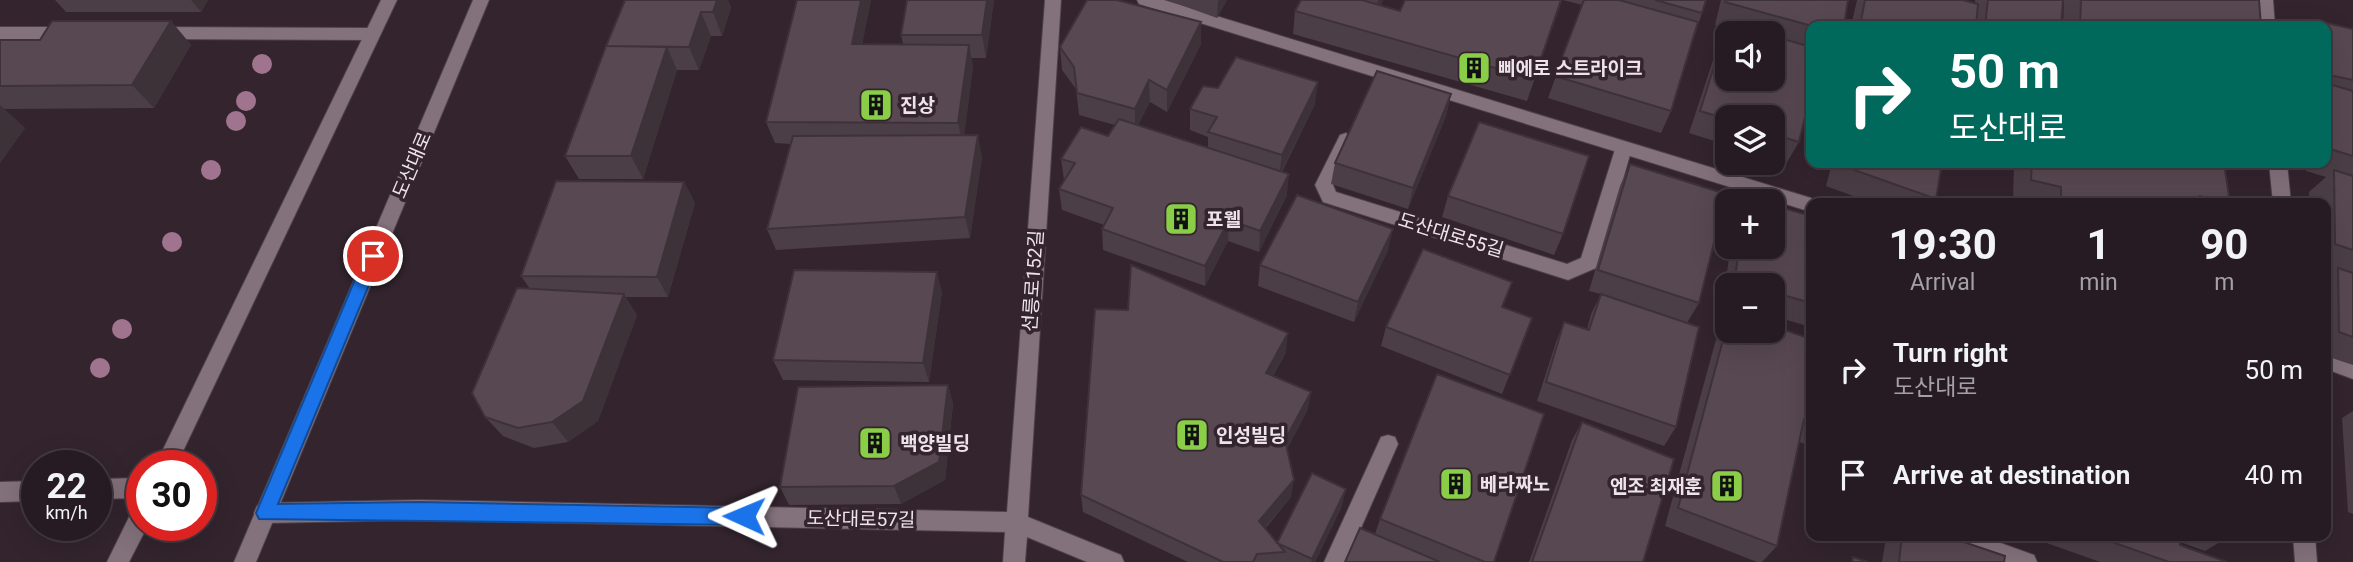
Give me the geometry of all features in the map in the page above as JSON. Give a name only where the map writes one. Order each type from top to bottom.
[{"type":"street","points":[[173,450],[389,0]]},
{"type":"street","name":"도산대로","points":[[245,562],[481,0]]},
{"type":"street","name":"선릉로152길","points":[[1014,562],[1053,0]]},
{"type":"street","points":[[1145,0],[1375,79],[1623,148],[1806,203]]},
{"type":"street","points":[[2265,0],[2267,21]]},
{"type":"street","points":[[0,33],[83,33]]},
{"type":"street","points":[[139,33],[373,34]]},
{"type":"street","name":"도산대로55길","points":[[1354,123],[1324,185],[1329,197],[1567,272],[1589,263],[1623,148]]},
{"type":"street","points":[[2278,168],[2282,198]]},
{"type":"street","points":[[2331,363],[2353,370]]},
{"type":"street","points":[[1335,562],[1388,444]]},
{"type":"street","points":[[0,492],[21,491]]},
{"type":"street","name":"도산대로57길","points":[[265,513],[418,510],[1015,522],[1113,562]]},
{"type":"street","points":[[118,562],[128,541]]},
{"type":"street","points":[[1967,541],[2026,562]]},
{"type":"street","points":[[2304,541],[2306,562]]},
{"type":"building","points":[[625,0],[717,0],[713,12],[701,12],[689,47],[606,46]]},
{"type":"building","name":"진상","points":[[797,0],[861,0],[852,44],[969,45],[958,123],[766,122]]},
{"type":"building","points":[[907,0],[987,0],[982,35],[901,35]]},
{"type":"building","points":[[1087,0],[1117,0],[1201,22],[1167,90],[1149,80],[1135,109],[1077,93],[1074,67],[1060,47]]},
{"type":"building","name":"삐에로 스트라이크","points":[[1301,0],[1362,0],[1400,11],[1405,0],[1561,0],[1534,79],[1295,11]]},
{"type":"building","points":[[1584,0],[1619,0],[1698,22],[1671,111],[1555,76]]},
{"type":"building","points":[[1655,0],[1706,0],[1702,13]]},
{"type":"building","points":[[1848,0],[1845,21],[1806,21],[1806,24],[1725,2]]},
{"type":"building","points":[[1865,0],[1962,0],[1978,4],[1976,21],[1861,21]]},
{"type":"building","points":[[1988,0],[2063,0],[2061,21],[1986,21]]},
{"type":"building","points":[[2081,0],[2259,0],[2261,21],[2080,21]]},
{"type":"building","points":[[52,21],[171,21],[132,85],[0,86],[0,40],[40,40]]},
{"type":"building","points":[[2331,24],[2353,29],[2353,80],[2331,75]]},
{"type":"building","points":[[1785,39],[1806,46],[1806,113],[1799,142],[1785,138],[1785,105],[1715,105],[1715,115],[1700,111],[1715,63],[1715,91],[1785,91]]},
{"type":"building","points":[[606,46],[667,47],[631,156],[565,156]]},
{"type":"building","points":[[1236,57],[1318,82],[1282,155],[1208,132],[1217,117],[1190,109],[1203,86],[1218,88]]},
{"type":"building","points":[[1377,71],[1451,94],[1413,188],[1335,163]]},
{"type":"building","points":[[2331,84],[2353,91],[2353,156],[2331,149]]},
{"type":"building","name":"포웰","points":[[1119,119],[1289,174],[1260,231],[1229,220],[1205,266],[1102,229],[1113,208],[1059,189],[1075,163],[1061,159],[1081,127],[1108,136]]},
{"type":"building","points":[[1479,122],[1589,156],[1563,234],[1448,196]]},
{"type":"building","points":[[978,135],[965,217],[767,229],[793,136]]},
{"type":"building","points":[[1630,164],[1715,191],[1715,238],[1699,303],[1598,270]]},
{"type":"building","points":[[1848,168],[1941,168],[1936,198]]},
{"type":"building","points":[[2032,168],[2225,168],[2229,198],[2061,198],[2061,187],[2031,180]]},
{"type":"building","points":[[2334,170],[2353,176],[2353,250],[2335,244]]},
{"type":"building","points":[[556,181],[684,182],[657,277],[521,276]]},
{"type":"building","points":[[1297,195],[1393,229],[1358,302],[1260,265]]},
{"type":"building","points":[[1785,208],[1806,215],[1806,302],[1785,295],[1785,273],[1735,273],[1738,259],[1785,259]]},
{"type":"building","points":[[1423,249],[1512,282],[1502,307],[1532,318],[1510,375],[1386,327]]},
{"type":"building","name":"인성빌딩","points":[[1131,265],[1288,333],[1266,373],[1311,392],[1285,440],[1294,480],[1259,521],[1285,552],[1257,554],[1253,562],[1223,562],[1081,495],[1095,309],[1128,310]]},
{"type":"building","points":[[2338,268],[2353,273],[2353,337],[2339,332]]},
{"type":"building","points":[[794,270],[937,272],[923,363],[773,360]]},
{"type":"building","points":[[517,288],[624,294],[583,401],[552,422],[518,428],[485,417],[472,393]]},
{"type":"building","points":[[1601,294],[1699,327],[1676,427],[1546,382],[1564,322],[1589,330]]},
{"type":"building","name":"엔조 최재훈","points":[[1785,330],[1806,337],[1806,420],[1777,546],[1678,508],[1722,343],[1785,343]]},
{"type":"building","name":"베라짜노","points":[[1437,374],[1544,414],[1494,562],[1485,562],[1380,519]]},
{"type":"building","name":"백양빌딩","points":[[948,385],[939,462],[894,486],[780,487],[798,387]]},
{"type":"building","points":[[1582,422],[1674,459],[1643,562],[1532,562]]},
{"type":"building","points":[[1312,473],[1346,489],[1312,559],[1277,543]]},
{"type":"building","points":[[1360,528],[1440,562],[1345,562]]},
{"type":"building","points":[[1901,541],[1961,541],[2005,556],[2004,562],[1899,562]]},
{"type":"building","points":[[2109,541],[2180,541],[2180,545],[2227,562],[2169,562]]},
{"type":"building","points":[[1853,557],[1868,562],[1852,562]]},
{"type":"place","name":"삐에로 스트라이크","points":[[1474,68]]},
{"type":"place","name":"진상","points":[[876,105]]},
{"type":"place","name":"포웰","points":[[1181,219]]},
{"type":"place","name":"인성빌딩","points":[[1192,435]]},
{"type":"place","name":"백양빌딩","points":[[875,443]]},
{"type":"place","name":"베라짜노","points":[[1456,484]]},
{"type":"place","name":"엔조 최재훈","points":[[1727,486]]},
{"type":"route","points":[[373,256],[265,513],[418,510],[744,516]]}]
